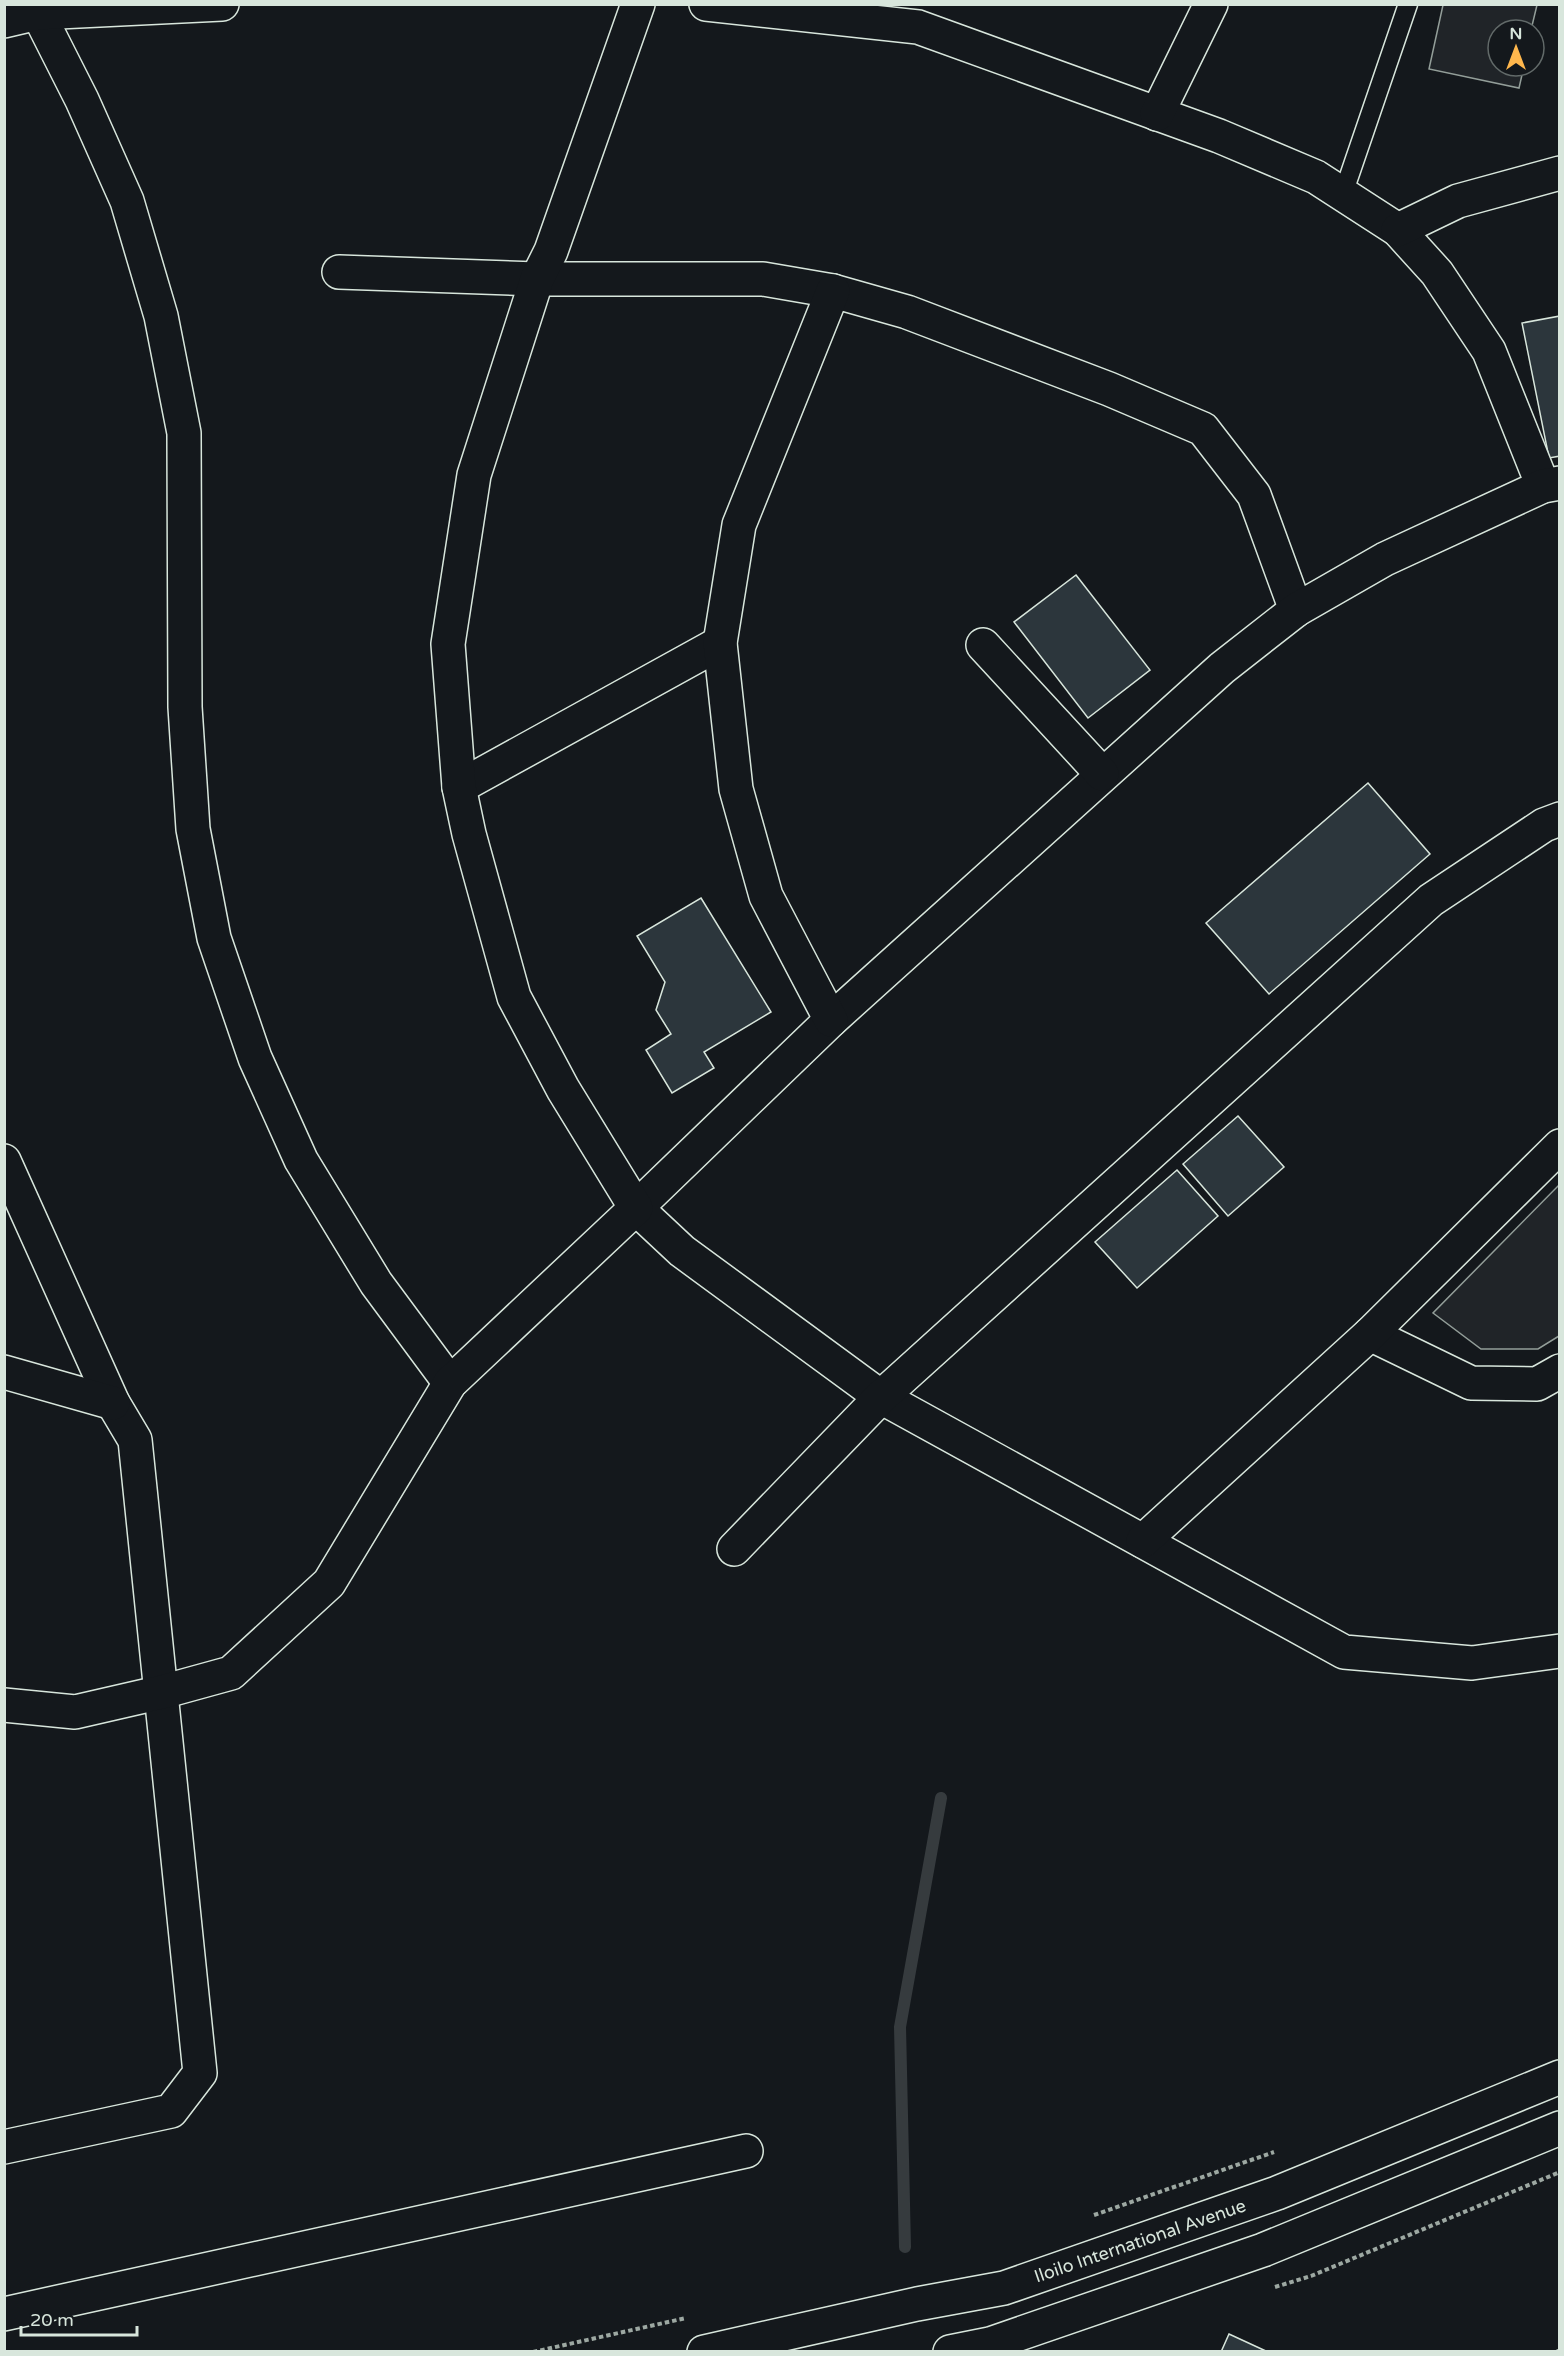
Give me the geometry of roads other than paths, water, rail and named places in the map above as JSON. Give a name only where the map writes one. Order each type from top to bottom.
[{"type":"street","points":[[4,21],[34,9],[222,4]]},
{"type":"street","points":[[638,4],[551,251],[537,279],[474,475],[448,644],[459,787],[469,834],[514,997],[563,1089],[636,1208],[682,1251],[881,1397],[1344,1652],[1472,1663],[1560,1652]]},
{"type":"street","points":[[4,1705],[75,1712],[231,1673],[329,1583],[450,1383],[831,1020],[1102,774],[1222,668],[1296,610],[1385,559],[1551,484],[1488,351],[1437,273],[1398,230],[1316,177],[1219,136],[1157,114],[922,16],[706,4]]},
{"type":"street","points":[[1157,114],[1211,4]]},
{"type":"street","points":[[34,9],[82,100],[127,201],[161,316],[184,433],[185,707],[194,829],[214,938],[255,1059],[301,1160],[376,1283],[450,1383]]},
{"type":"street","points":[[1398,230],[1458,201],[1560,173]]},
{"type":"street","points":[[339,272],[537,279],[763,279],[833,291],[907,312],[1109,389],[1203,429],[1254,495],[1296,610]]},
{"type":"street","points":[[831,1020],[766,896],[736,789],[720,643],[739,525],[833,291]]},
{"type":"street","points":[[459,787],[720,643]]},
{"type":"street","points":[[983,645],[1102,774]]},
{"type":"street","points":[[734,1549],[881,1397],[1431,900],[1544,825],[1560,819]]},
{"type":"street","points":[[1143,1541],[1371,1334],[1560,1146]]},
{"type":"street","points":[[4,1161],[113,1402],[135,1440],[200,2073],[171,2111],[4,2146]]},
{"type":"street","points":[[1371,1334],[1472,1383],[1537,1384],[1560,1371]]},
{"type":"street","points":[[4,1372],[113,1402]]},
{"type":"street","name":"Iloilo International Avenue","points":[[704,2352],[906,2306],[1004,2288],[1277,2193],[1560,2077]]},
{"type":"street","points":[[950,2352],[990,2348],[1263,2250],[1560,2128]]},
{"type":"street","points":[[4,2314],[746,2151]]},
{"type":"street","points":[[980,2292],[990,2348]]},
{"type":"lane","points":[[1343,194],[1408,4]]},
{"type":"waterway","points":[[905,2247],[900,2027],[941,1798]]}]
